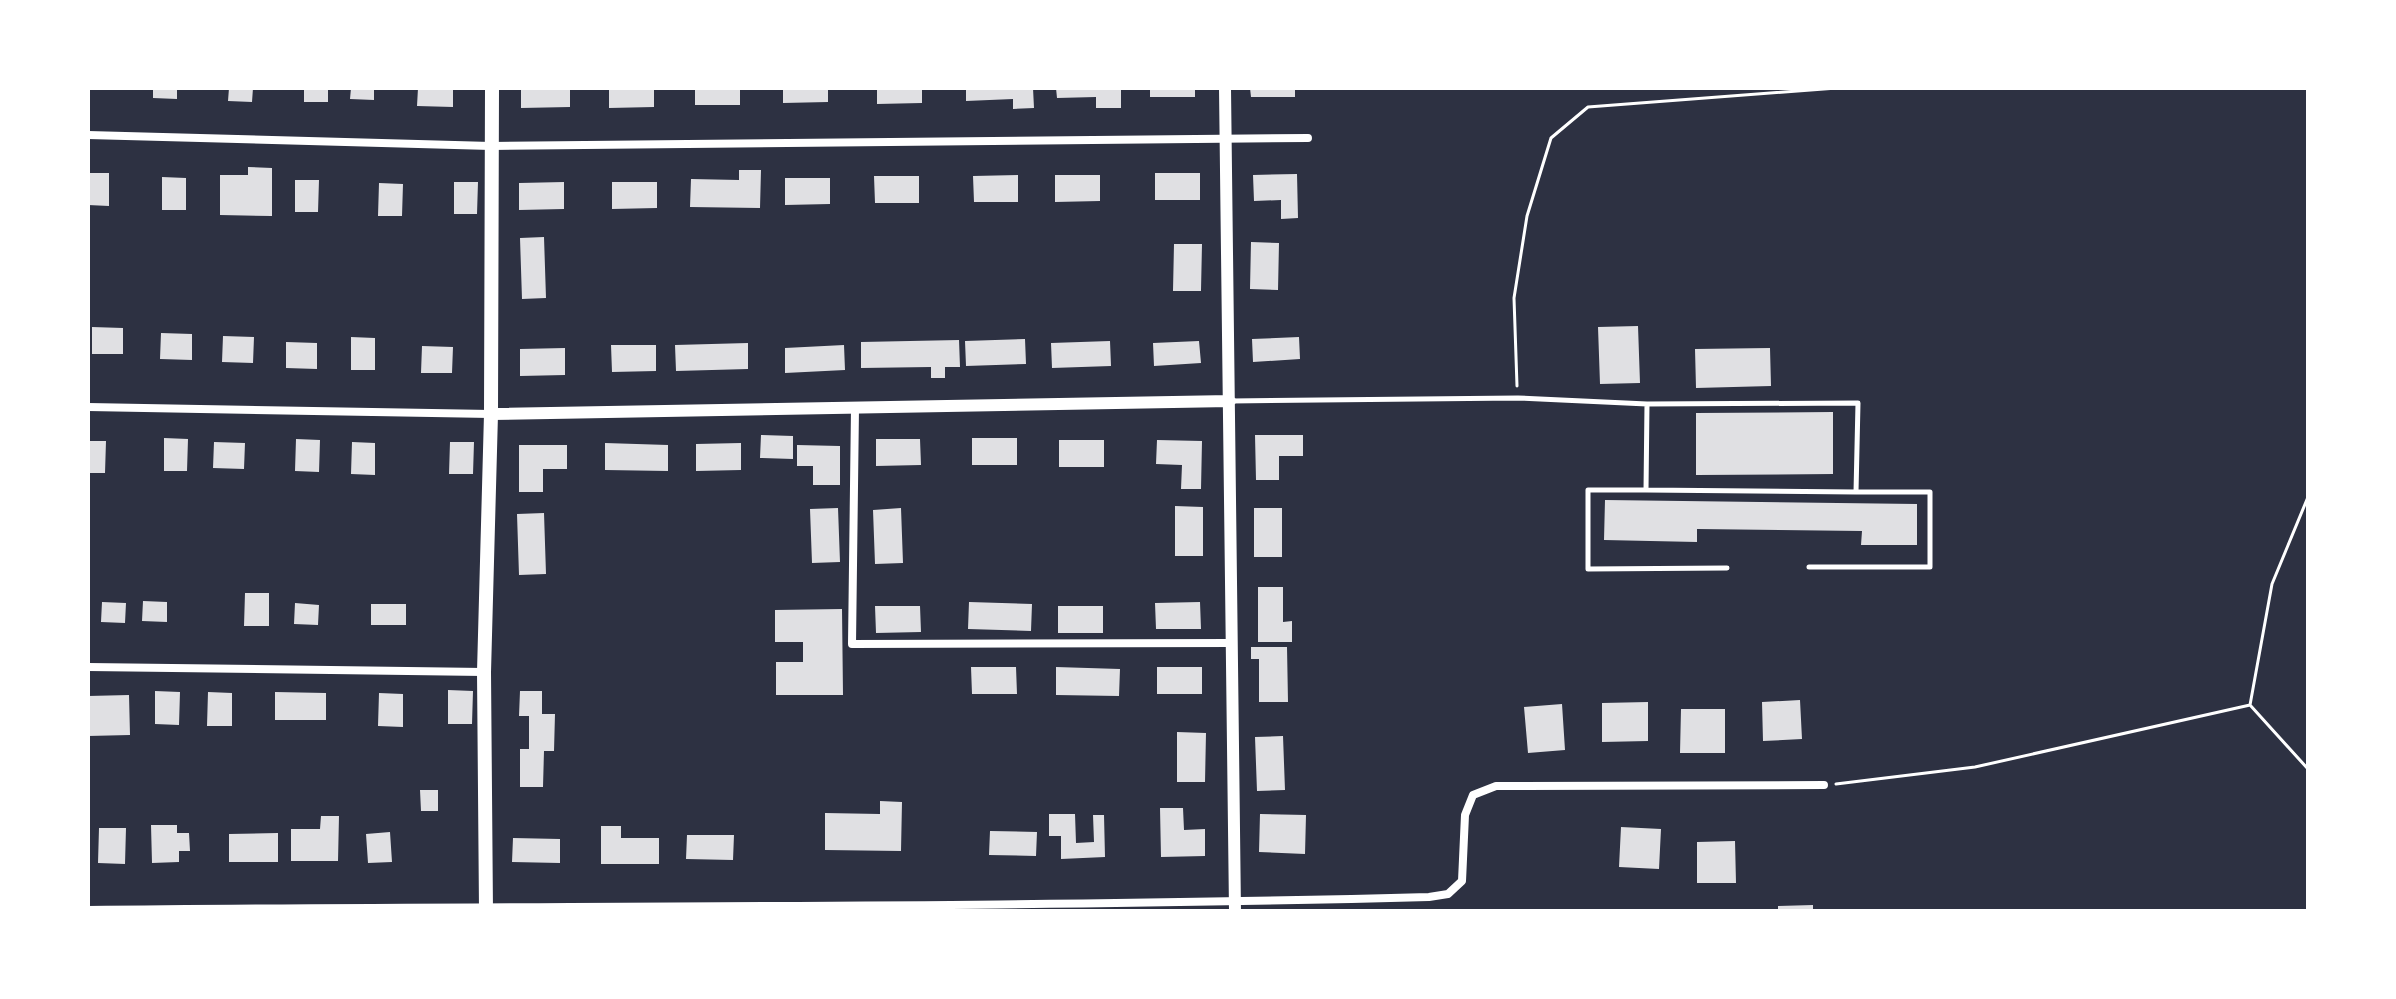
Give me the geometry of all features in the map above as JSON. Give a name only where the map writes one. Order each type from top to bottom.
[{"type":"main road","points":[[486,908],[484,672],[491,414],[492,88]]},
{"type":"street","points":[[1225,88],[1235,907]]},
{"type":"street","points":[[88,135],[491,146],[1308,138]]},
{"type":"street","points":[[88,407],[491,414],[1230,401]]},
{"type":"street","points":[[855,408],[852,644],[1231,643]]},
{"type":"street","points":[[88,667],[484,672]]},
{"type":"street","points":[[88,910],[1235,907],[1429,897],[1448,894],[1462,881],[1465,815],[1473,795],[1496,786],[1824,785]]},
{"type":"lane","points":[[1230,401],[1518,398],[1647,404],[1858,403],[1856,492]]},
{"type":"lane","points":[[1646,490],[1647,404]]},
{"type":"lane","points":[[1727,568],[1588,569],[1588,490],[1930,492],[1930,567],[1809,567]]},
{"type":"path","points":[[1518,398],[1514,298],[1527,216],[1551,138],[1588,107],[1837,88]]},
{"type":"path","points":[[2250,705],[2272,584],[2308,497]]},
{"type":"path","points":[[2250,705],[2308,769]]},
{"type":"path","points":[[1824,785],[1975,767],[2250,705]]},
{"type":"building","points":[[153,88],[177,88],[177,99],[153,98]]},
{"type":"building","points":[[229,88],[253,88],[252,102],[228,101]]},
{"type":"building","points":[[304,88],[328,88],[328,102],[304,102]]},
{"type":"building","points":[[351,88],[374,88],[374,100],[350,99]]},
{"type":"building","points":[[418,88],[453,88],[453,107],[417,106]]},
{"type":"building","points":[[521,88],[570,88],[570,107],[521,108]]},
{"type":"building","points":[[609,88],[654,88],[654,107],[609,108]]},
{"type":"building","points":[[695,88],[740,88],[740,105],[695,105]]},
{"type":"building","points":[[783,88],[828,88],[828,102],[783,103]]},
{"type":"building","points":[[877,88],[922,88],[922,103],[877,104]]},
{"type":"building","points":[[966,88],[1033,88],[1034,108],[1013,109],[1013,99],[966,101]]},
{"type":"building","points":[[1056,88],[1121,88],[1121,108],[1096,108],[1096,97],[1057,98]]},
{"type":"building","points":[[1150,88],[1195,88],[1195,97],[1150,97]]},
{"type":"building","points":[[1250,88],[1295,88],[1295,97],[1251,97]]},
{"type":"building","points":[[248,167],[272,168],[272,216],[220,215],[220,175],[248,175]]},
{"type":"building","points":[[739,170],[761,170],[760,208],[690,207],[691,179],[739,180]]},
{"type":"building","points":[[88,173],[109,173],[109,206],[88,205]]},
{"type":"building","points":[[1155,173],[1200,173],[1200,200],[1155,200]]},
{"type":"building","points":[[1297,174],[1298,218],[1281,219],[1281,200],[1254,201],[1253,175]]},
{"type":"building","points":[[1018,175],[1018,202],[974,202],[973,176]]},
{"type":"building","points":[[1055,175],[1100,175],[1100,201],[1055,202]]},
{"type":"building","points":[[874,176],[919,176],[919,203],[875,203]]},
{"type":"building","points":[[162,177],[186,178],[186,210],[162,210]]},
{"type":"building","points":[[785,178],[830,178],[830,204],[785,205]]},
{"type":"building","points":[[295,180],[319,180],[318,212],[295,212]]},
{"type":"building","points":[[454,182],[478,182],[477,214],[454,214]]},
{"type":"building","points":[[564,182],[564,209],[519,210],[519,183]]},
{"type":"building","points":[[612,182],[657,182],[657,208],[612,209]]},
{"type":"building","points":[[379,183],[403,184],[402,216],[378,216]]},
{"type":"building","points":[[544,237],[546,298],[522,299],[520,238]]},
{"type":"building","points":[[1251,242],[1279,243],[1278,290],[1250,289]]},
{"type":"building","points":[[1174,244],[1202,244],[1201,291],[1173,291]]},
{"type":"building","points":[[1638,326],[1640,383],[1600,384],[1598,327]]},
{"type":"building","points":[[92,327],[123,328],[123,354],[92,354]]},
{"type":"building","points":[[161,333],[192,334],[192,360],[160,359]]},
{"type":"building","points":[[223,336],[254,337],[253,363],[222,362]]},
{"type":"building","points":[[351,337],[375,338],[375,370],[351,370]]},
{"type":"building","points":[[1299,337],[1300,359],[1253,362],[1252,339]]},
{"type":"building","points":[[1025,339],[1026,364],[966,366],[965,341]]},
{"type":"building","points":[[959,340],[960,367],[945,367],[945,378],[931,378],[931,367],[861,368],[861,342]]},
{"type":"building","points":[[1110,341],[1111,366],[1052,368],[1051,343]]},
{"type":"building","points":[[1199,341],[1201,363],[1154,366],[1153,343]]},
{"type":"building","points":[[286,342],[317,343],[317,369],[286,368]]},
{"type":"building","points":[[748,343],[748,369],[676,371],[675,345]]},
{"type":"building","points":[[611,345],[656,345],[656,371],[612,372]]},
{"type":"building","points":[[844,345],[845,370],[785,373],[785,348]]},
{"type":"building","points":[[422,346],[453,347],[452,373],[421,373]]},
{"type":"building","points":[[565,348],[565,375],[520,376],[520,349]]},
{"type":"building","points":[[1770,348],[1771,386],[1696,388],[1695,349]]},
{"type":"building","points":[[1833,412],[1833,474],[1696,475],[1696,413]]},
{"type":"building","points":[[761,435],[793,436],[793,459],[760,458]]},
{"type":"building","points":[[1255,435],[1303,435],[1303,456],[1279,456],[1279,480],[1256,480]]},
{"type":"building","points":[[164,438],[188,439],[187,471],[164,471]]},
{"type":"building","points":[[972,438],[1017,438],[1017,465],[972,465]]},
{"type":"building","points":[[296,439],[320,440],[319,472],[295,471]]},
{"type":"building","points":[[876,439],[920,439],[921,465],[876,466]]},
{"type":"building","points":[[1059,440],[1104,440],[1104,467],[1059,467]]},
{"type":"building","points":[[1157,440],[1202,441],[1201,489],[1181,489],[1182,465],[1156,464]]},
{"type":"building","points":[[88,441],[106,441],[105,473],[88,473]]},
{"type":"building","points":[[214,442],[245,443],[244,469],[213,468]]},
{"type":"building","points":[[352,442],[375,443],[375,475],[351,474]]},
{"type":"building","points":[[450,442],[474,442],[473,474],[449,474]]},
{"type":"building","points":[[605,443],[668,445],[668,471],[605,470]]},
{"type":"building","points":[[741,443],[741,470],[696,471],[696,444]]},
{"type":"building","points":[[519,445],[567,445],[567,469],[543,469],[543,492],[519,492]]},
{"type":"building","points":[[797,445],[840,446],[840,485],[813,485],[813,466],[797,466]]},
{"type":"building","points":[[1605,500],[1917,504],[1917,545],[1861,545],[1862,531],[1697,529],[1697,542],[1604,540]]},
{"type":"building","points":[[1175,506],[1203,507],[1203,556],[1175,556]]},
{"type":"building","points":[[838,508],[840,562],[812,563],[810,509]]},
{"type":"building","points":[[901,508],[903,563],[875,564],[873,510]]},
{"type":"building","points":[[1254,508],[1282,508],[1282,557],[1254,557]]},
{"type":"building","points":[[544,513],[546,574],[519,575],[517,514]]},
{"type":"building","points":[[1258,587],[1283,587],[1283,622],[1292,621],[1292,642],[1258,642]]},
{"type":"building","points":[[245,593],[269,593],[269,626],[244,626]]},
{"type":"building","points":[[143,601],[167,602],[167,622],[142,621]]},
{"type":"building","points":[[102,602],[126,603],[125,623],[101,622]]},
{"type":"building","points":[[969,602],[1032,604],[1031,631],[968,629]]},
{"type":"building","points":[[1200,602],[1201,629],[1156,629],[1155,603]]},
{"type":"building","points":[[295,603],[319,605],[318,625],[294,624]]},
{"type":"building","points":[[371,604],[406,604],[406,625],[371,625]]},
{"type":"building","points":[[875,606],[920,606],[921,632],[876,633]]},
{"type":"building","points":[[1058,606],[1103,606],[1103,633],[1058,633]]},
{"type":"building","points":[[842,609],[843,695],[776,695],[776,662],[803,662],[803,642],[775,642],[775,610]]},
{"type":"building","points":[[1251,647],[1287,647],[1288,702],[1259,702],[1259,659],[1251,659]]},
{"type":"building","points":[[971,667],[1016,667],[1017,694],[972,694]]},
{"type":"building","points":[[1056,667],[1120,669],[1119,696],[1056,695]]},
{"type":"building","points":[[1157,667],[1202,667],[1202,694],[1157,694]]},
{"type":"building","points":[[448,690],[473,691],[472,724],[448,724]]},
{"type":"building","points":[[155,691],[180,692],[179,725],[155,724]]},
{"type":"building","points":[[520,691],[542,691],[542,714],[555,714],[554,751],[544,751],[543,787],[520,787],[520,749],[529,749],[529,716],[519,716]]},
{"type":"building","points":[[208,692],[232,693],[232,726],[207,726]]},
{"type":"building","points":[[275,692],[326,693],[326,720],[275,720]]},
{"type":"building","points":[[379,693],[403,694],[403,727],[378,726]]},
{"type":"building","points":[[129,695],[130,735],[88,736],[88,696]]},
{"type":"building","points":[[1800,700],[1802,739],[1763,741],[1762,702]]},
{"type":"building","points":[[1648,702],[1648,741],[1602,742],[1602,703]]},
{"type":"building","points":[[1562,704],[1565,750],[1528,753],[1524,707]]},
{"type":"building","points":[[1681,709],[1725,709],[1725,753],[1680,753]]},
{"type":"building","points":[[1177,732],[1206,733],[1205,782],[1177,782]]},
{"type":"building","points":[[1283,736],[1285,790],[1257,791],[1255,737]]},
{"type":"building","points":[[420,790],[438,790],[438,811],[421,811]]},
{"type":"building","points":[[880,801],[902,802],[901,851],[825,850],[825,813],[880,814]]},
{"type":"building","points":[[1160,808],[1183,808],[1184,830],[1205,829],[1205,856],[1161,857]]},
{"type":"building","points":[[1049,814],[1075,814],[1076,843],[1094,842],[1093,815],[1104,815],[1105,857],[1061,859],[1061,836],[1049,836]]},
{"type":"building","points":[[1260,814],[1306,815],[1305,854],[1259,852]]},
{"type":"building","points":[[321,816],[339,816],[338,861],[291,861],[291,829],[320,829]]},
{"type":"building","points":[[151,825],[177,825],[177,833],[189,833],[190,851],[179,851],[179,862],[152,863]]},
{"type":"building","points":[[601,826],[621,826],[621,838],[659,838],[659,864],[601,864]]},
{"type":"building","points":[[1621,827],[1661,829],[1659,869],[1619,867]]},
{"type":"building","points":[[99,828],[126,828],[125,864],[98,863]]},
{"type":"building","points":[[990,831],[1037,832],[1036,856],[989,855]]},
{"type":"building","points":[[390,832],[392,862],[368,863],[366,834]]},
{"type":"building","points":[[278,833],[278,862],[229,862],[229,834]]},
{"type":"building","points":[[687,835],[734,835],[733,860],[686,859]]},
{"type":"building","points":[[513,838],[560,839],[560,863],[512,862]]},
{"type":"building","points":[[1735,841],[1736,883],[1697,883],[1697,842]]},
{"type":"building","points":[[1813,905],[1813,911],[1778,911],[1778,906]]}]
